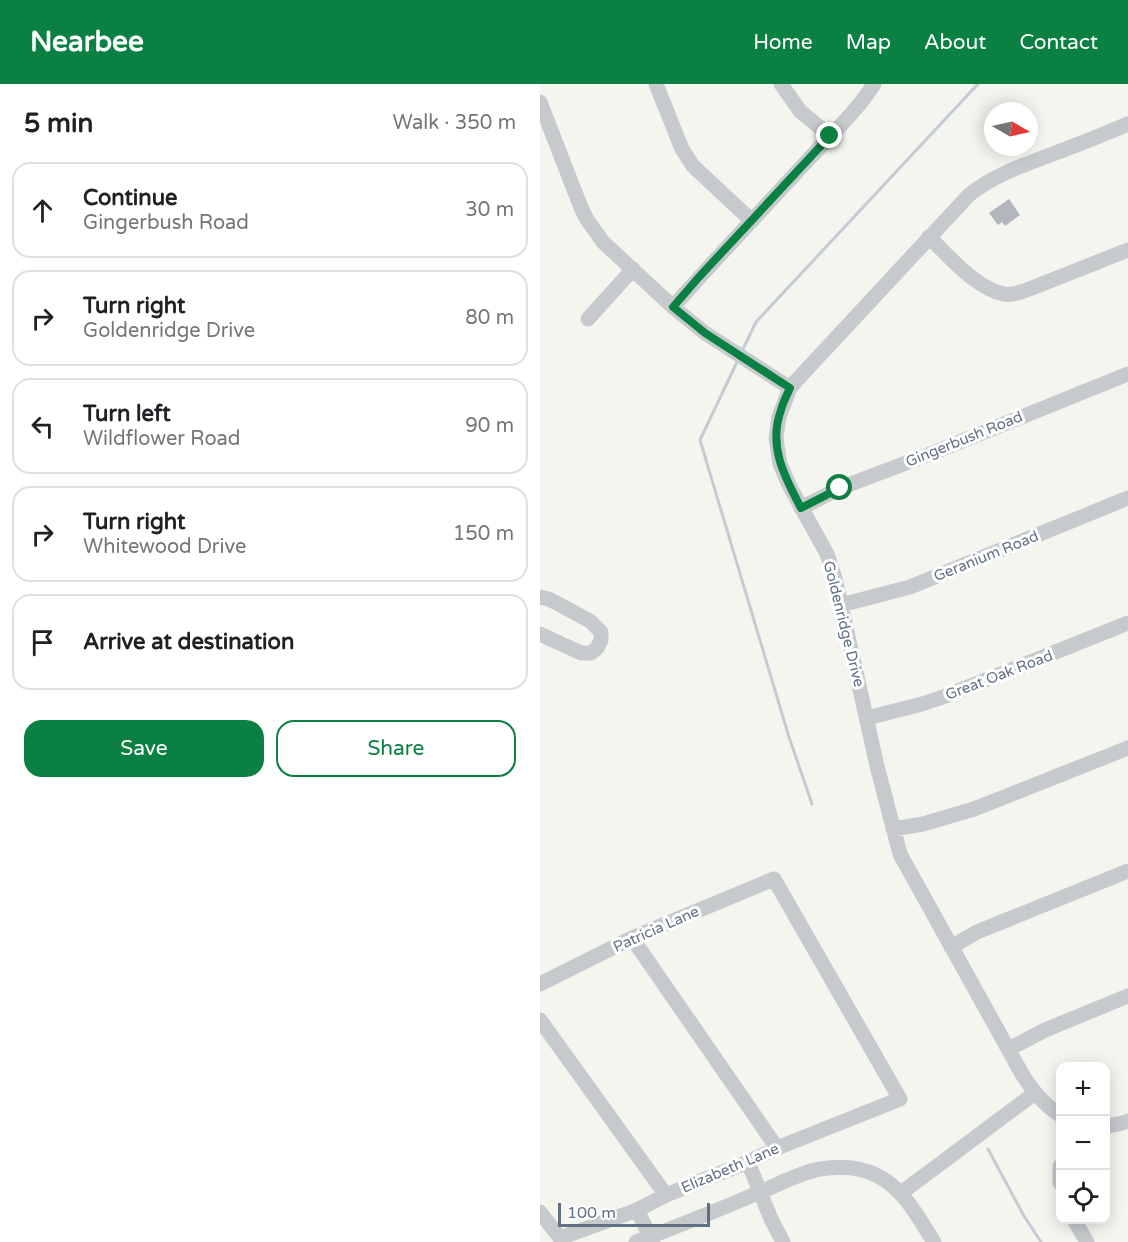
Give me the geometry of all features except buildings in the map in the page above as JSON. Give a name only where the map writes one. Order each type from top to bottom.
[{"type":"street","points":[[656,84],[682,149],[693,166],[752,221]]},
{"type":"street","points":[[781,84],[800,111],[830,136]]},
{"type":"street","points":[[673,307],[863,100],[874,84]]},
{"type":"street","points":[[540,102],[586,218],[603,242],[673,307],[705,333],[790,388]]},
{"type":"street","name":"Goldenridge Drive","points":[[1056,1112],[1042,1102],[1035,1093],[900,854],[877,766],[835,578],[827,554],[780,464],[776,438],[780,411],[790,388],[954,210],[979,187],[1021,166],[1128,124]]},
{"type":"street","points":[[929,237],[983,286],[1007,294],[1032,288],[1128,250]]},
{"type":"street","points":[[588,319],[633,269]]},
{"type":"street","name":"Gingerbush Road","points":[[801,508],[840,488],[1128,375]]},
{"type":"street","name":"Geranium Road","points":[[841,605],[910,587],[1128,498]]},
{"type":"street","points":[[540,597],[549,599],[590,621],[601,632],[601,640],[591,653],[581,653],[540,634]]},
{"type":"street","name":"Great Oak Road","points":[[867,718],[943,697],[1128,623]]},
{"type":"street","points":[[893,829],[923,824],[974,809],[1128,748]]},
{"type":"street","points":[[951,946],[977,932],[1128,871]]},
{"type":"street","name":"Patricia Lane","points":[[540,984],[632,938],[774,879],[900,1099]]},
{"type":"street","points":[[632,938],[777,1148]]},
{"type":"street","points":[[1009,1049],[1046,1030],[1128,996]]},
{"type":"street","points":[[540,1020],[666,1195]]},
{"type":"street","points":[[901,1193],[1035,1093]]},
{"type":"street","name":"Elizabeth Lane","points":[[540,1212],[560,1238],[637,1210],[666,1195],[777,1148],[900,1099]]},
{"type":"street","points":[[1110,1125],[1128,1121]]},
{"type":"street","points":[[748,1162],[783,1242]]},
{"type":"street","points":[[636,1242],[652,1239],[806,1172],[848,1168],[879,1176],[901,1193],[934,1242]]},
{"type":"street","points":[[637,1210],[652,1239]]},
{"type":"street","points":[[1076,1224],[1087,1242]]},
{"type":"waterway","points":[[742,351],[756,322],[978,84]]},
{"type":"waterway","points":[[738,360],[700,440],[789,737],[812,804]]},
{"type":"waterway","points":[[988,1149],[1024,1216],[1041,1242]]},
{"type":"route","points":[[830,136],[673,307],[705,333],[790,388],[780,411],[776,438],[780,464],[801,508],[840,488]]}]
